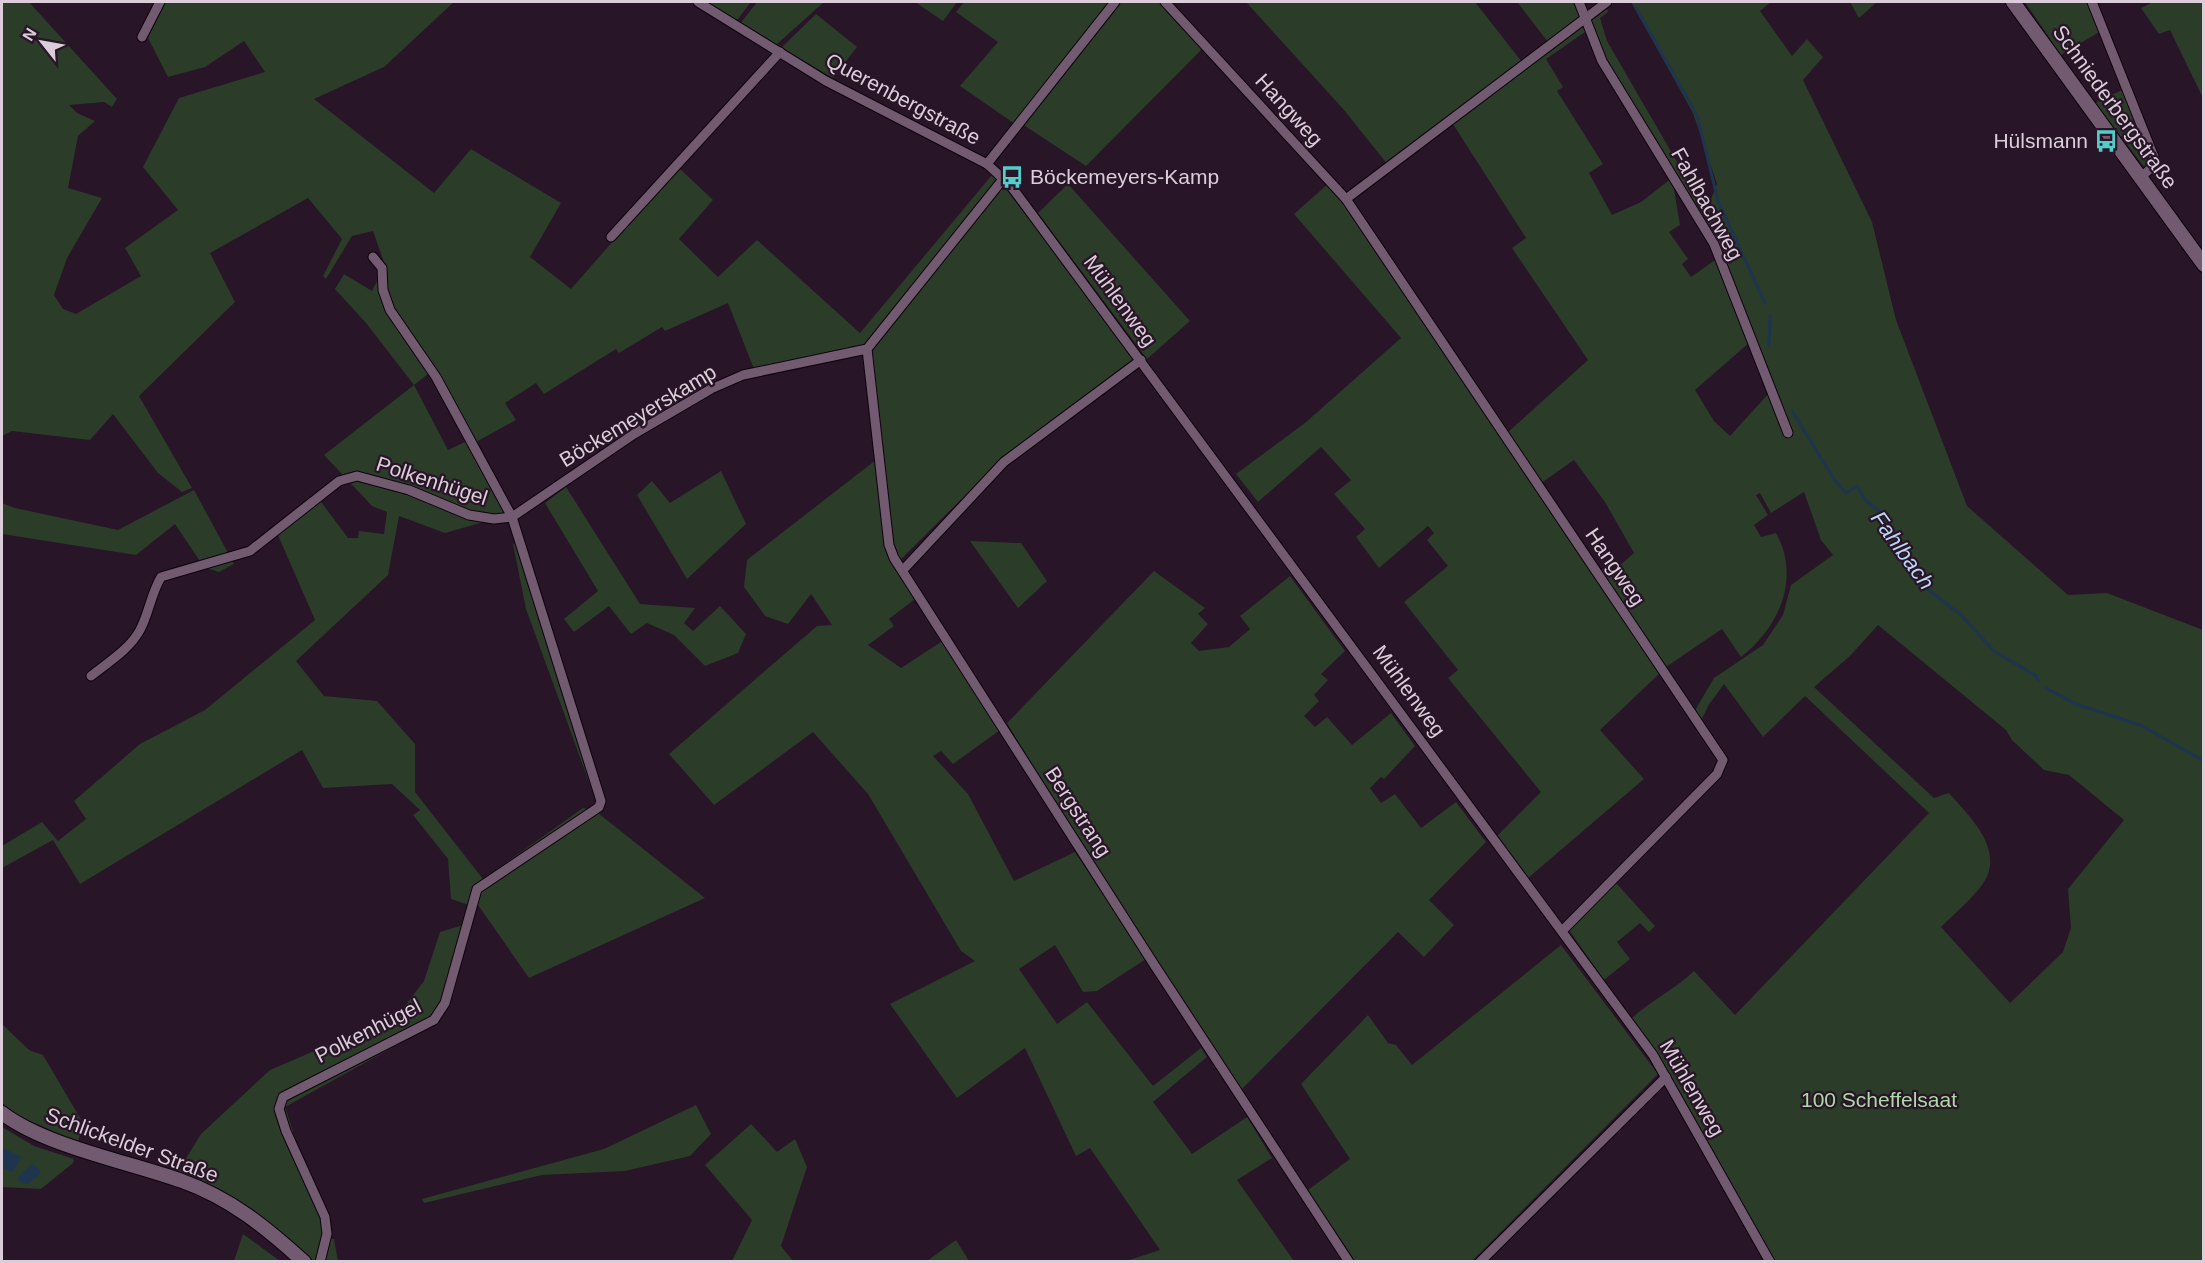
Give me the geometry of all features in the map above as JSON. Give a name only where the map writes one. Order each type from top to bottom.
[{"type":"main road","name":"Schniederbergstraße","points":[[2013,2],[2204,265]]},
{"type":"main road","name":"Schlickelder Straße","points":[[2,1113],[16,1124],[42,1136],[185,1182],[212,1194],[240,1208],[263,1225],[304,1262]]},
{"type":"street","points":[[142,37],[160,2]]},
{"type":"street","name":"Querenbergstraße","points":[[698,2],[831,84],[987,164],[1115,2]]},
{"type":"street","name":"Hangweg","points":[[1166,2],[1346,199],[1723,760],[1717,774],[1563,930]]},
{"type":"street","name":"Fahlbachweg","points":[[1579,2],[1586,15],[1602,61],[1714,244],[1788,433]]},
{"type":"street","points":[[1346,199],[1490,91],[1586,15],[1607,2]]},
{"type":"street","points":[[2092,2],[2154,157],[2150,169],[2140,178]]},
{"type":"street","points":[[611,237],[780,52]]},
{"type":"street","name":"Mühlenweg","points":[[987,164],[1004,178],[1141,360],[1563,930],[1666,1077],[1770,1262]]},
{"type":"street","points":[[867,349],[1004,178]]},
{"type":"street","name":"Polkenhügel","points":[[320,1262],[327,1234],[325,1217],[286,1131],[279,1109],[283,1097],[434,1020],[445,1003],[477,889],[598,807],[601,801],[512,517],[436,377],[390,310],[383,290],[382,268],[373,257]]},
{"type":"street","name":"Böckemeyerskamp","points":[[512,517],[634,435],[711,389],[743,375],[867,349]]},
{"type":"street","name":"Bergstrang","points":[[867,349],[889,545],[1155,966],[1349,1262]]},
{"type":"street","points":[[903,570],[1004,462],[1141,360]]},
{"type":"street","name":"Polkenhügel","points":[[91,676],[130,643],[140,630],[154,588],[161,577],[250,552],[339,481],[357,476],[400,488],[469,515],[494,519],[512,517]]},
{"type":"street","points":[[1480,1262],[1666,1077]]},
{"type":"green space","points":[[2,2],[29,2],[117,99],[112,107],[104,102],[69,105],[77,113],[95,121],[78,136],[68,188],[102,198],[67,258],[54,295],[63,309],[76,314],[141,276],[125,248],[178,210],[143,167],[179,98],[265,72],[244,41],[205,67],[168,77],[148,38],[166,2],[454,2],[384,67],[314,99],[434,193],[471,149],[561,203],[530,257],[571,289],[678,167],[713,200],[679,239],[718,277],[757,240],[860,333],[992,175],[1006,189],[1137,359],[1005,456],[894,566],[915,599],[889,619],[894,626],[868,645],[901,668],[944,640],[1000,730],[953,764],[941,751],[933,756],[968,794],[1014,881],[1075,852],[1146,959],[1097,991],[1083,992],[1055,945],[1019,969],[1057,1024],[1087,1002],[1153,1086],[1201,1048],[1207,1057],[1153,1102],[1192,1154],[1247,1117],[1272,1158],[1237,1180],[1294,1261],[1126,1261],[1160,1250],[1090,1148],[1076,1156],[1025,1048],[957,1098],[890,1004],[975,961],[961,951],[868,794],[813,732],[714,805],[669,754],[817,626],[832,625],[811,594],[788,624],[765,616],[744,587],[747,560],[881,456],[863,347],[754,369],[728,303],[665,331],[662,327],[619,353],[616,349],[544,394],[536,383],[505,403],[516,420],[476,442],[433,370],[414,385],[366,323],[335,289],[344,274],[372,291],[379,277],[392,309],[387,290],[386,268],[373,231],[352,236],[326,279],[323,276],[342,239],[308,198],[210,253],[235,302],[139,396],[192,488],[182,492],[158,473],[113,414],[90,440],[12,431],[2,436]]},
{"type":"green space","points":[[706,2],[751,2],[738,19],[735,19]]},
{"type":"green space","points":[[757,2],[824,2],[776,45],[740,24]]},
{"type":"green space","points":[[915,2],[957,2],[943,21]]},
{"type":"green space","points":[[964,2],[1113,2],[1015,124],[960,86],[998,42],[956,12]]},
{"type":"green space","points":[[1117,2],[1161,2],[1204,47],[1086,166],[1022,124]]},
{"type":"green space","name":"100 Scheffelsaat","points":[[1246,2],[1475,2],[1522,62],[1585,18],[1588,30],[1546,59],[1563,87],[1557,91],[1603,164],[1589,173],[1612,215],[1641,202],[1672,178],[1680,225],[1669,232],[1688,259],[1682,264],[1691,277],[1718,258],[1750,342],[1695,390],[1714,421],[1730,436],[1770,392],[1715,243],[1597,45],[1587,16],[1606,5],[1608,12],[1600,18],[1607,41],[1706,212],[1717,184],[1693,113],[1631,2],[1771,2],[1760,11],[1792,56],[1807,39],[1823,57],[1803,80],[1872,222],[1896,320],[1967,506],[2068,595],[2107,593],[2203,630],[2203,1261],[1774,1261],[1655,1051],[1632,1018],[1694,971],[1735,1015],[1929,813],[1805,696],[1763,737],[1724,684],[1708,706],[1701,721],[1694,712],[1714,678],[1763,645],[1783,615],[1791,585],[1833,555],[1821,540],[1804,492],[1771,513],[1760,493],[1756,495],[1768,515],[1754,525],[1761,537],[1776,533],[1783,550],[1786,567],[1786,584],[1775,617],[1766,632],[1741,657],[1722,629],[1663,669],[1604,579],[1634,553],[1605,502],[1574,460],[1540,484],[1660,673],[1600,730],[1644,779],[1528,878],[1497,836],[1541,792],[1448,678],[1458,670],[1404,602],[1448,566],[1427,540],[1434,533],[1428,526],[1379,568],[1356,537],[1365,529],[1334,494],[1351,480],[1321,447],[1258,502],[1236,474],[1305,423],[1401,338],[1294,214],[1329,183],[1344,200],[1506,434],[1588,360],[1512,248],[1526,238],[1451,121],[1388,165],[1344,110]],"holes":[[[1878,625],[2006,730],[2012,740],[2044,770],[2069,775],[2124,820],[2068,889],[2071,928],[2063,952],[2010,1003],[1941,927],[1974,894],[1988,874],[1989,851],[1979,830],[1949,793],[1934,798],[1814,687],[1850,656]]]},
{"type":"green space","points":[[1517,2],[1578,2],[1584,14],[1548,42]]},
{"type":"green space","points":[[1850,2],[1877,2],[1859,18]]},
{"type":"green space","points":[[2025,2],[2087,2],[2099,32],[2061,55]]},
{"type":"green space","points":[[2153,2],[2203,2],[2203,98],[2170,30],[2159,34],[2141,8]]},
{"type":"green space","points":[[816,14],[857,47],[833,78],[781,48]]},
{"type":"green space","points":[[2124,89],[2149,155],[2145,168],[2095,103]]},
{"type":"green space","points":[[1068,184],[1190,321],[1147,359],[1038,213]]},
{"type":"green space","points":[[414,385],[448,450],[469,440],[508,515],[445,533],[399,516],[388,575],[296,661],[324,696],[377,701],[415,744],[415,792],[483,879],[583,808],[591,810],[597,804],[526,609],[513,544],[518,542],[599,800],[598,813],[705,898],[529,978],[476,902],[453,996],[437,1023],[285,1107],[303,1162],[300,1168],[328,1238],[334,1239],[338,1261],[311,1261],[272,1226],[177,1173],[201,1134],[270,1070],[398,1015],[424,981],[440,932],[463,925],[469,905],[451,899],[448,859],[413,815],[420,810],[392,784],[323,788],[302,750],[80,884],[53,840],[2,868],[2,846],[42,822],[58,841],[86,819],[74,801],[140,744],[205,710],[315,620],[277,533],[319,499],[348,538],[358,538],[359,531],[384,534],[387,512],[372,506],[324,455]]},
{"type":"green space","points":[[721,471],[746,524],[687,579],[637,495],[652,481],[670,503]]},
{"type":"green space","points":[[566,487],[640,604],[695,608],[684,623],[693,631],[720,606],[746,634],[738,653],[705,666],[674,635],[647,623],[631,634],[609,606],[574,632],[564,619],[598,591],[545,503]]},
{"type":"green space","points":[[194,490],[234,564],[219,572],[204,567],[175,524],[136,555],[2,534],[2,503],[15,508],[118,530]]},
{"type":"green space","points":[[970,541],[1021,543],[1047,581],[1018,608]]},
{"type":"green space","points":[[1154,571],[1205,608],[1198,614],[1208,624],[1191,643],[1199,651],[1229,647],[1250,629],[1240,616],[1290,576],[1345,651],[1321,674],[1328,680],[1314,695],[1319,701],[1304,716],[1315,727],[1327,717],[1352,745],[1391,713],[1415,746],[1384,779],[1381,777],[1370,788],[1381,803],[1395,794],[1421,828],[1456,802],[1486,842],[1429,900],[1454,925],[1424,957],[1398,932],[1241,1090],[1081,845],[1007,723]]},
{"type":"green space","points":[[1616,883],[1655,926],[1649,932],[1640,923],[1617,942],[1630,959],[1604,980],[1569,930]]},
{"type":"green space","points":[[1561,945],[1658,1074],[1472,1261],[1355,1261],[1308,1190],[1350,1159],[1301,1084],[1368,1015],[1388,1043],[1396,1045],[1412,1065]]},
{"type":"green space","points":[[2,1024],[29,1050],[43,1055],[83,1123],[78,1142],[19,1116],[2,1103]]},
{"type":"green space","points":[[696,1105],[711,1134],[690,1156],[625,1171],[542,1175],[424,1203],[422,1199],[604,1149]]},
{"type":"green space","points":[[751,1124],[777,1152],[795,1139],[807,1167],[781,1246],[793,1261],[732,1261],[752,1220],[705,1165]]},
{"type":"green space","points":[[2,1127],[34,1146],[74,1159],[73,1163],[41,1189],[2,1187]]},
{"type":"green space","points":[[243,1234],[280,1261],[234,1261]]},
{"type":"green space","points":[[956,1240],[969,1261],[927,1261]]},
{"type":"water","points":[[3,1148],[21,1157],[13,1172],[2,1168]]},
{"type":"water","points":[[32,1164],[40,1170],[40,1174],[28,1184],[23,1184],[17,1178]]},
{"type":"waterway","points":[[1636,8],[1697,115],[1718,201],[1765,303]]},
{"type":"waterway","name":"Fahlbach","points":[[1769,346],[1770,316]]},
{"type":"waterway","name":"Fahlbach","points":[[1792,411],[1834,479],[1846,493],[1857,486],[1865,500],[1883,514],[1930,591],[1961,615],[1995,652],[2035,675],[2039,681]]},
{"type":"waterway","name":"Fahlbach","points":[[2046,688],[2076,704],[2140,725],[2204,761]]},
{"type":"place","name":"Hülsmann","points":[[2106,141]]},
{"type":"place","name":"Böckemeyers-Kamp","points":[[1012,177]]}]
